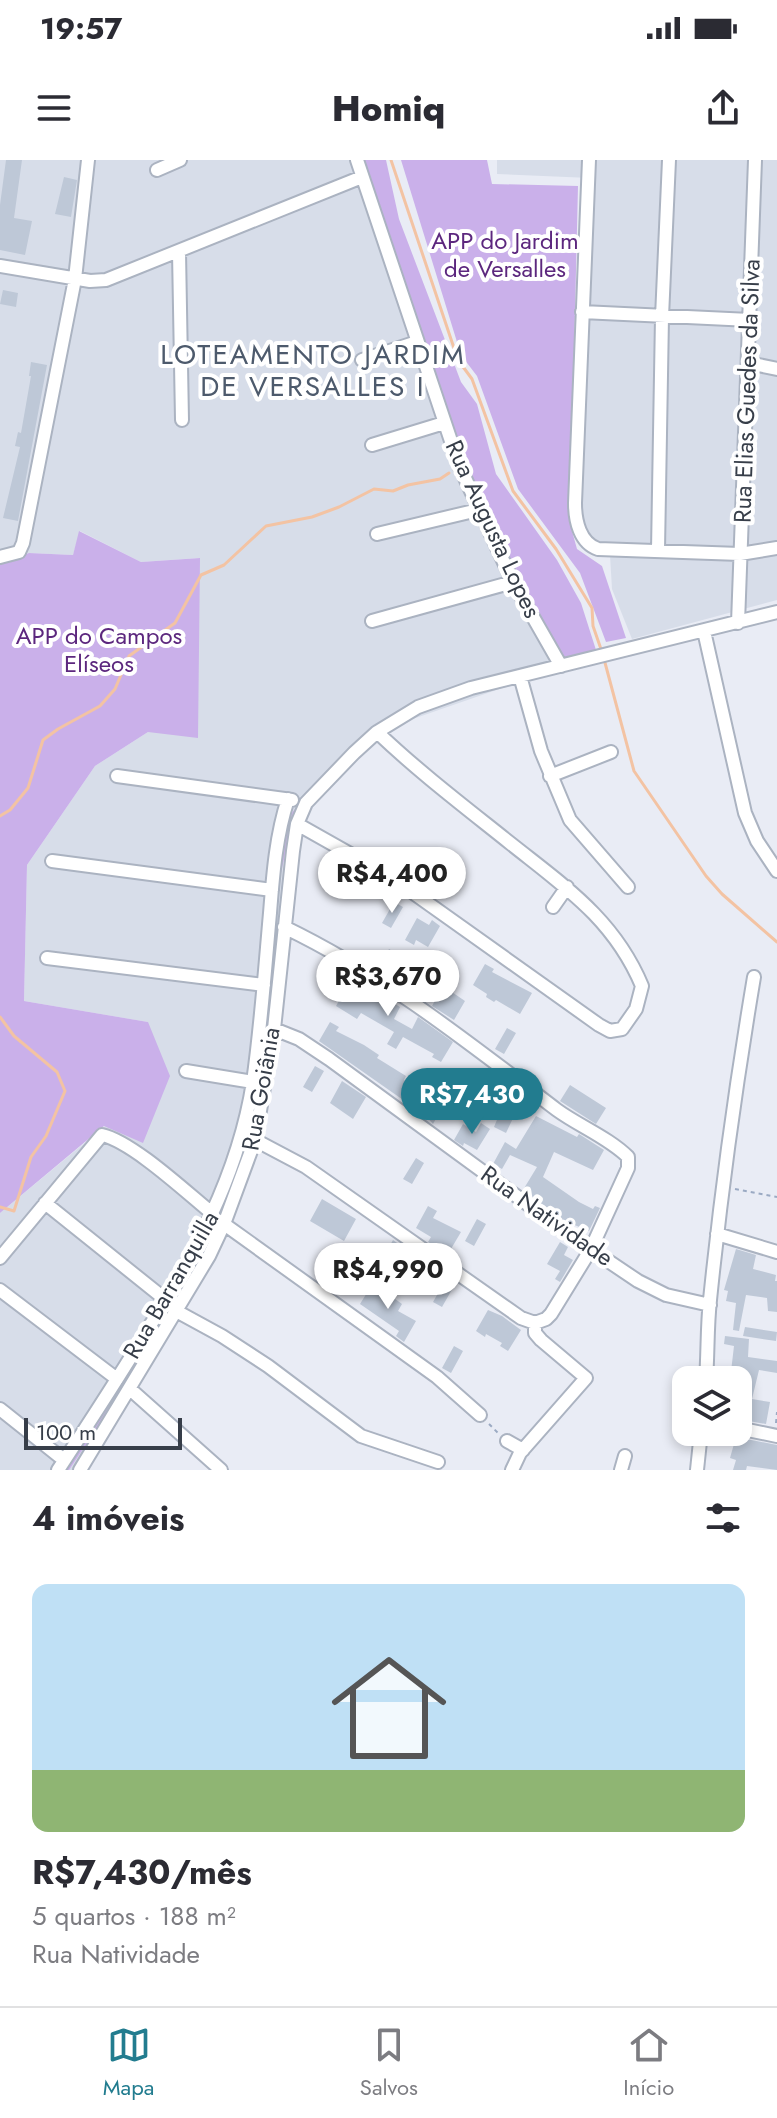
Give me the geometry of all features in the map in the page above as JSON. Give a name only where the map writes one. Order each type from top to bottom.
[{"type":"street","points":[[0,557],[21,550],[75,279],[88,160]]},
{"type":"street","points":[[157,170],[180,160]]},
{"type":"street","name":"Rua Augusta Lopes","points":[[357,160],[444,423],[478,510],[513,582],[561,666]]},
{"type":"street","points":[[589,160],[575,510],[578,526],[590,546],[614,550],[740,554],[777,548]]},
{"type":"street","points":[[658,550],[662,317],[669,160]]},
{"type":"street","name":"Rua Elias Guedes da Silva","points":[[738,623],[755,160]]},
{"type":"street","points":[[0,266],[95,282],[106,280],[362,177]]},
{"type":"street","points":[[179,252],[182,420]]},
{"type":"street","points":[[582,312],[750,320]]},
{"type":"street","points":[[362,360],[417,342]]},
{"type":"street","points":[[749,363],[777,369]]},
{"type":"street","points":[[372,445],[444,423]]},
{"type":"street","points":[[377,534],[478,510]]},
{"type":"street","points":[[372,621],[513,582]]},
{"type":"street","name":"Rua Goiânia","points":[[80,1470],[178,1312],[224,1224],[249,1145],[274,1029],[297,824],[306,803],[377,732],[426,702],[777,612]]},
{"type":"street","points":[[704,631],[745,813],[777,871]]},
{"type":"street","points":[[520,676],[536,737],[570,820],[628,887]]},
{"type":"street","points":[[297,824],[391,877],[599,1025],[614,1031],[622,1029],[636,1009],[641,996],[641,983],[602,920],[567,887],[432,781],[377,732]]},
{"type":"street","points":[[550,776],[611,752]]},
{"type":"street","points":[[117,776],[306,803]]},
{"type":"street","name":"Rua Barranquilla","points":[[61,1465],[90,1424],[196,1251],[249,1145],[272,890],[281,821],[288,799]]},
{"type":"street","points":[[52,861],[272,890]]},
{"type":"street","points":[[553,907],[567,887]]},
{"type":"street","points":[[249,1145],[281,1151],[521,1318],[535,1323],[551,1314],[591,1249],[628,1168],[626,1154],[559,1112],[419,1005],[360,967],[284,927]]},
{"type":"street","points":[[47,958],[264,985]]},
{"type":"street","points":[[707,1366],[717,1234],[754,977]]},
{"type":"street","name":"Rua Natividade","points":[[274,1029],[299,1039],[329,1059],[591,1249],[652,1289],[710,1305]]},
{"type":"street","points":[[186,1071],[253,1082]]},
{"type":"street","points":[[0,1258],[102,1135],[120,1143],[213,1214]]},
{"type":"street","points":[[45,1203],[166,1300]]},
{"type":"street","points":[[224,1224],[437,1377],[480,1415]]},
{"type":"street","points":[[717,1234],[777,1252]]},
{"type":"street","points":[[0,1290],[117,1379]]},
{"type":"street","points":[[178,1312],[268,1366],[361,1436],[438,1462]]},
{"type":"street","points":[[512,1470],[517,1457],[586,1378],[541,1340],[535,1333],[535,1323]]},
{"type":"street","points":[[130,1389],[221,1470]]},
{"type":"street","points":[[0,1409],[61,1465]]},
{"type":"street","points":[[90,1424],[103,1433]]},
{"type":"street","points":[[752,1431],[777,1436]]},
{"type":"street","points":[[507,1441],[523,1450]]},
{"type":"street","points":[[697,1470],[700,1446]]},
{"type":"street","points":[[621,1470],[625,1456]]},
{"type":"path","points":[[723,1187],[777,1197]]},
{"type":"path","points":[[480,1415],[507,1441]]},
{"type":"shaded area","points":[[0,160],[351,160],[473,515],[505,578],[560,668],[381,730],[341,756],[301,821],[278,917],[272,1024],[252,1132],[221,1219],[135,1377],[77,1470],[0,1470],[0,1213],[105,1126],[148,1022],[24,1001],[27,865],[95,766],[148,732],[199,558],[141,562],[80,531],[73,555],[29,553],[0,563]]},
{"type":"shaded area","points":[[497,160],[777,160],[777,600],[632,639],[612,589],[610,555],[577,533],[590,178],[497,174]]},
{"type":"green space","points":[[363,160],[386,160],[399,219],[461,382],[477,404],[496,474],[557,560],[581,603],[596,650],[562,658],[464,469]]},
{"type":"green space","name":"APP do Jardim de Versalles","points":[[401,160],[487,160],[492,184],[578,186],[570,524],[577,549],[602,566],[626,638],[606,642],[580,573],[518,489],[477,376],[461,355]]},
{"type":"green space","name":"APP do Campos Elíseos","points":[[79,531],[141,562],[200,558],[198,738],[148,732],[95,766],[27,865],[24,1001],[148,1022],[170,1076],[143,1143],[104,1126],[0,1213],[0,563],[29,553],[73,555]]},
{"type":"green space","points":[[295,809],[275,900],[269,1020],[249,1131],[221,1203],[174,1288],[130,1378],[69,1470],[61,1470],[73,1454],[215,1202],[243,1130],[269,899],[288,817]]},
{"type":"building","points":[[6,160],[22,160],[14,218],[32,221],[25,255],[0,250],[0,205]]},
{"type":"building","points":[[64,177],[77,180],[71,217],[55,214]]},
{"type":"building","points":[[3,290],[18,293],[16,307],[0,304]]},
{"type":"building","points":[[31,362],[47,365],[18,521],[3,518],[20,447],[15,446],[18,432],[21,433]]},
{"type":"building","points":[[394,902],[403,907],[391,928],[382,923]]},
{"type":"building","points":[[417,918],[429,925],[432,920],[440,926],[428,947],[416,940],[414,945],[405,940]]},
{"type":"building","points":[[389,949],[398,954],[396,957],[427,976],[417,995],[378,969]]},
{"type":"building","points":[[485,964],[494,969],[492,972],[532,993],[520,1014],[496,1000],[494,1002],[473,985]]},
{"type":"building","points":[[339,970],[348,975],[344,983],[374,1000],[378,994],[400,1007],[394,1019],[412,1029],[418,1017],[453,1042],[441,1062],[432,1057],[434,1054],[403,1037],[396,1049],[387,1044],[394,1032],[361,1013],[357,1019],[336,1006],[340,999],[327,992]]},
{"type":"building","points":[[443,986],[465,1001],[454,1020],[432,1006]]},
{"type":"building","points":[[330,1022],[339,1027],[336,1031],[364,1045],[379,1055],[377,1058],[406,1076],[404,1080],[434,1092],[429,1100],[442,1108],[433,1124],[319,1041]]},
{"type":"building","points":[[507,1028],[516,1033],[504,1054],[495,1049]]},
{"type":"building","points":[[315,1066],[324,1071],[312,1092],[303,1087]]},
{"type":"building","points":[[486,1071],[508,1085],[505,1091],[522,1099],[506,1133],[494,1127],[501,1110],[474,1093]]},
{"type":"building","points":[[342,1081],[366,1097],[353,1119],[330,1103]]},
{"type":"building","points":[[570,1085],[606,1108],[596,1124],[560,1101]]},
{"type":"building","points":[[536,1116],[577,1137],[579,1134],[604,1150],[593,1170],[554,1152],[543,1177],[579,1202],[593,1209],[595,1206],[600,1208],[589,1231],[565,1221],[523,1190],[537,1167],[510,1155],[502,1169],[493,1164],[505,1142],[516,1149]]},
{"type":"building","points":[[481,1123],[490,1129],[477,1150],[454,1140],[463,1124],[476,1132]]},
{"type":"building","points":[[416,1158],[424,1163],[412,1184],[403,1179]]},
{"type":"building","points":[[322,1199],[356,1219],[344,1241],[310,1221]]},
{"type":"building","points":[[428,1206],[437,1211],[433,1218],[461,1232],[448,1254],[428,1242],[431,1237],[416,1228]]},
{"type":"building","points":[[477,1219],[486,1224],[474,1246],[465,1241]]},
{"type":"building","points":[[393,1240],[430,1267],[417,1289],[408,1283],[411,1279],[381,1262]]},
{"type":"building","points":[[560,1242],[568,1247],[564,1255],[573,1260],[560,1282],[555,1279],[560,1271],[547,1264]]},
{"type":"building","points":[[736,1249],[756,1255],[753,1269],[776,1275],[777,1281],[777,1312],[768,1311],[767,1298],[746,1295],[739,1331],[733,1330],[736,1303],[726,1301],[728,1291],[724,1290]]},
{"type":"building","points":[[340,1255],[358,1268],[346,1289],[327,1277]]},
{"type":"building","points":[[445,1281],[454,1286],[442,1307],[433,1302]]},
{"type":"building","points":[[373,1283],[402,1304],[398,1311],[416,1321],[404,1342],[396,1336],[399,1331],[360,1304]]},
{"type":"building","points":[[488,1310],[521,1330],[508,1351],[500,1346],[502,1343],[476,1331]]},
{"type":"building","points":[[745,1327],[777,1332],[776,1341],[743,1336]]},
{"type":"building","points":[[725,1336],[749,1339],[748,1357],[777,1361],[777,1373],[759,1370],[752,1399],[752,1366],[732,1366],[734,1346],[724,1344]]},
{"type":"building","points":[[454,1346],[463,1351],[451,1373],[442,1368]]},
{"type":"building","points":[[752,1399],[770,1402],[766,1424],[752,1422]]},
{"type":"building","points":[[752,1440],[777,1445],[777,1470],[747,1466],[746,1470],[733,1470],[736,1460],[730,1458],[733,1446],[752,1446]]},
{"type":"waterway","points":[[391,160],[458,360],[472,379],[513,491],[556,549],[592,608],[593,626],[602,652]]},
{"type":"waterway","points":[[0,816],[10,810],[28,788],[43,740],[100,706],[115,689],[129,656],[175,623],[201,575],[224,565],[266,526],[312,517],[374,489],[393,491],[440,479],[449,473]]},
{"type":"waterway","points":[[604,659],[634,771],[706,876],[777,942]]},
{"type":"waterway","points":[[0,1017],[14,1036],[57,1072],[65,1091],[46,1136],[31,1157],[14,1211],[0,1207]]},
{"type":"district","name":"LOTEAMENTO JARDIM DE VERSALLES I","points":[[313,370]]}]
